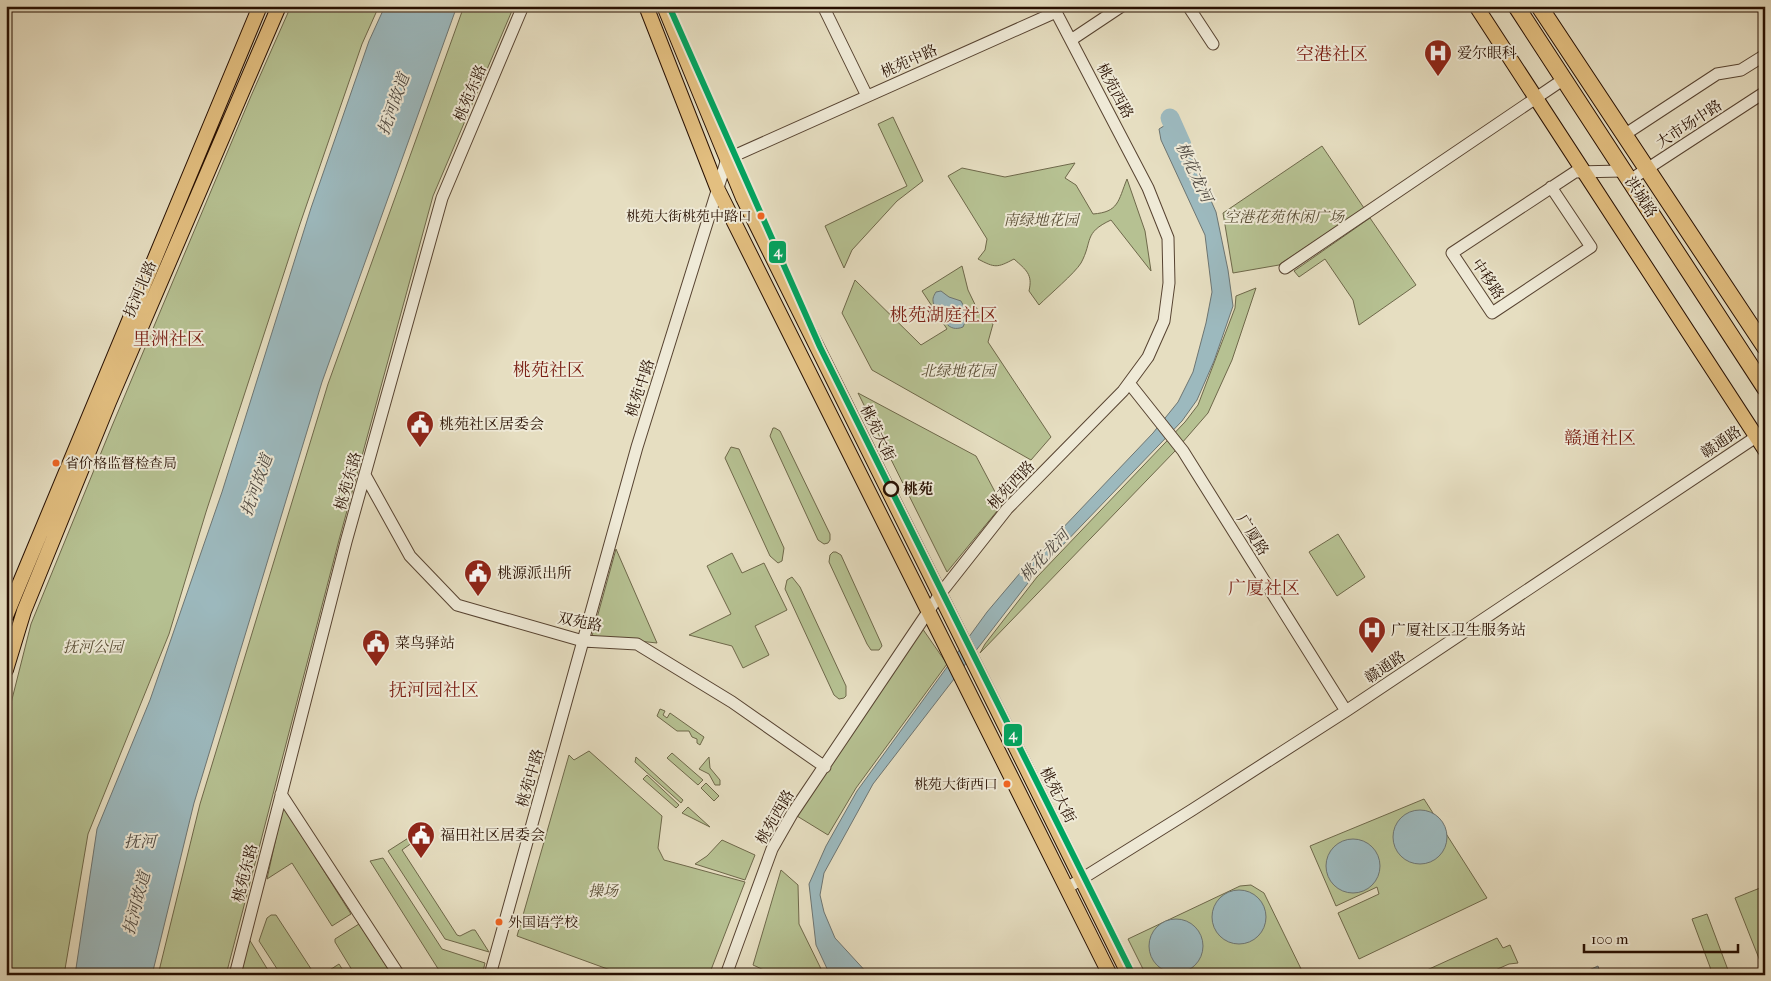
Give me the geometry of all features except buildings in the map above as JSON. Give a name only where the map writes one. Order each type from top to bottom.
[{"type":"highway","name":"洪城路","points":[[1516,6],[1765,388]]},
{"type":"highway","name":"洪城路","points":[[1538,6],[1765,347]]},
{"type":"main road","name":"抚河北路","points":[[6,616],[260,6]]},
{"type":"main road","name":"抚河北路","points":[[6,670],[24,611],[106,411],[279,6]]},
{"type":"main road","points":[[646,6],[718,190],[1110,975]]},
{"type":"main road","name":"桃苑大街","points":[[664,6],[743,198],[1130,975]]},
{"type":"main road","points":[[1476,6],[1584,172],[1760,434],[1765,450]]},
{"type":"street","name":"桃苑东路","points":[[235,975],[365,475],[442,198],[523,6]]},
{"type":"street","points":[[823,6],[867,96]]},
{"type":"street","points":[[1071,40],[1122,6]]},
{"type":"street","points":[[1188,6],[1213,44]]},
{"type":"street","name":"桃苑中路","points":[[490,975],[637,447],[727,159],[1056,9]]},
{"type":"street","name":"桃苑西路","points":[[727,974],[772,849],[792,814],[940,594],[1007,508],[1123,391],[1148,358],[1164,321],[1169,283],[1168,238],[1148,188],[1056,9]]},
{"type":"street","points":[[1624,135],[1717,74],[1741,70],[1765,55]]},
{"type":"street","points":[[1285,268],[1564,79]]},
{"type":"street","name":"大市场中路","points":[[1626,175],[1646,169],[1765,92]]},
{"type":"street","name":"中移路","points":[[1551,188],[1591,247],[1492,313],[1452,253],[1575,172],[1626,175]]},
{"type":"street","name":"广厦路","points":[[1129,383],[1183,451],[1346,711]]},
{"type":"street","name":"赣通路","points":[[1067,888],[1346,711],[1760,434]]},
{"type":"street","name":"双苑路","points":[[365,475],[410,556],[457,605],[584,641],[637,644],[732,702],[825,767]]},
{"type":"street","points":[[281,794],[399,975]]},
{"type":"green space","name":"抚河公园","points":[[291,6],[379,6],[362,44],[300,224],[206,512],[169,634],[88,834],[64,975],[6,975],[6,723],[31,624],[112,426],[251,96]]},
{"type":"green space","points":[[464,6],[514,6],[433,196],[339,540],[226,975],[158,975],[200,804],[328,384]]},
{"type":"green space","points":[[893,117],[923,181],[897,201],[852,250],[844,268],[825,226],[907,186],[878,124]]},
{"type":"green space","name":"空港花苑休闲广场","points":[[1322,146],[1364,208],[1279,265],[1233,273],[1223,213]]},
{"type":"green space","name":"南绿地花园","points":[[1075,163],[1065,178],[1076,185],[1093,214],[1102,213],[1113,208],[1127,179],[1145,231],[1151,271],[1111,220],[1096,229],[1090,238],[1085,255],[1078,267],[1039,305],[1029,291],[1029,276],[1014,259],[996,266],[978,259],[985,250],[987,239],[948,176],[962,168],[1005,177]]},
{"type":"green space","points":[[1370,218],[1416,285],[1359,325],[1353,300],[1325,259],[1299,277],[1294,271]]},
{"type":"green space","name":"北绿地花园","points":[[962,266],[968,290],[980,315],[993,324],[988,342],[1051,437],[1031,460],[872,370],[842,313],[855,280],[921,345],[947,329],[922,291]]},
{"type":"green space","points":[[1256,288],[1232,360],[1208,413],[1175,451],[980,653],[1037,577],[1185,422],[1198,405],[1235,308],[1236,296]]},
{"type":"green space","points":[[858,393],[976,456],[1002,505],[947,572]]},
{"type":"green space","points":[[773,428],[780,431],[830,534],[828,543],[824,544],[818,540],[770,436]]},
{"type":"green space","points":[[731,447],[739,449],[784,548],[782,561],[778,563],[770,556],[725,458]]},
{"type":"green space","points":[[1338,534],[1365,577],[1337,596],[1309,552]]},
{"type":"green space","points":[[616,549],[657,643],[592,636]]},
{"type":"green space","points":[[833,552],[841,555],[881,643],[882,646],[879,650],[871,650],[867,644],[829,562],[830,555]]},
{"type":"green space","points":[[732,553],[742,573],[764,563],[787,610],[755,626],[769,655],[743,668],[732,646],[689,635],[731,614],[707,566]]},
{"type":"green space","points":[[792,577],[800,587],[846,686],[846,696],[844,698],[839,699],[834,695],[785,589],[787,580]]},
{"type":"green space","points":[[922,628],[947,664],[856,788],[828,835],[797,816]]},
{"type":"green space","points":[[660,709],[665,711],[663,715],[667,718],[670,713],[704,737],[700,745],[689,731],[677,731],[657,716]]},
{"type":"green space","name":"操场","points":[[589,751],[662,816],[658,848],[664,860],[745,882],[709,975],[624,975],[517,936],[569,755],[574,760]]},
{"type":"green space","points":[[672,753],[703,780],[698,785],[667,758]]},
{"type":"green space","points":[[636,757],[683,800],[681,803],[635,762]]},
{"type":"green space","points":[[709,757],[710,768],[720,780],[720,785],[715,785],[709,774],[699,769]]},
{"type":"green space","points":[[647,775],[679,805],[676,808],[643,779]]},
{"type":"green space","points":[[706,783],[719,796],[714,801],[701,788]]},
{"type":"green space","points":[[1424,799],[1487,898],[1359,959],[1338,913],[1379,894],[1377,887],[1336,906],[1310,846]]},
{"type":"green space","points":[[283,806],[351,914],[332,926],[292,863],[267,879]]},
{"type":"green space","points":[[688,807],[710,827],[682,813]]},
{"type":"green space","points":[[413,835],[416,840],[402,850],[457,935],[460,936],[475,930],[489,952],[445,939],[388,851]]},
{"type":"green space","points":[[722,840],[755,855],[745,880],[695,864],[707,856]]},
{"type":"green space","points":[[383,858],[442,949],[485,963],[482,975],[442,975],[370,861]]},
{"type":"green space","points":[[781,870],[798,885],[799,924],[824,975],[775,975],[753,965]]},
{"type":"green space","points":[[1251,885],[1264,893],[1304,975],[1146,975],[1128,939],[1240,886]]},
{"type":"green space","points":[[1765,886],[1765,960],[1760,961],[1735,898]]},
{"type":"green space","points":[[1707,914],[1728,970],[1716,975],[1713,975],[1692,919]]},
{"type":"green space","points":[[271,915],[276,915],[315,975],[281,975],[259,941],[267,918]]},
{"type":"green space","points":[[359,924],[392,975],[355,975],[335,939]]},
{"type":"green space","points":[[1497,938],[1503,948],[1510,945],[1518,963],[1509,964],[1484,975],[1416,975]]},
{"type":"green space","points":[[249,939],[271,975],[240,975]]},
{"type":"green space","points":[[339,964],[346,975],[327,975],[325,973]]},
{"type":"water","name":"抚河","points":[[385,6],[457,6],[322,382],[194,803],[152,975],[75,975],[97,829],[150,700],[222,492],[311,208],[369,41]]},
{"type":"water","points":[[1175,119],[1216,212],[1228,270],[1233,306],[1214,361],[1197,400],[1182,421],[1035,574],[873,784],[824,873],[820,895],[824,912],[835,938],[869,975],[830,975],[816,945],[809,884],[826,846],[857,791],[987,612],[1020,573],[1153,433],[1178,402],[1193,372],[1212,292],[1205,235],[1161,140],[1159,129]]},
{"type":"water","points":[[941,291],[949,297],[961,301],[966,314],[963,327],[953,328],[946,324],[939,307],[934,305],[934,295],[936,292]]},
{"type":"water","points":[[1420,810],[1430,812],[1439,818],[1445,827],[1447,837],[1445,847],[1439,856],[1430,862],[1420,864],[1410,862],[1401,856],[1395,847],[1393,837],[1395,827],[1401,818],[1410,812]]},
{"type":"water","points":[[1353,839],[1363,841],[1372,847],[1378,856],[1380,866],[1378,876],[1372,885],[1363,891],[1353,893],[1343,891],[1334,885],[1328,876],[1326,866],[1328,856],[1334,847],[1343,841]]},
{"type":"water","points":[[1239,890],[1249,892],[1258,898],[1264,907],[1266,917],[1264,927],[1258,936],[1249,942],[1239,944],[1229,942],[1220,936],[1214,927],[1212,917],[1214,907],[1220,898],[1229,892]]},
{"type":"water","points":[[1176,919],[1186,921],[1195,927],[1201,936],[1203,946],[1201,956],[1195,965],[1186,971],[1176,973],[1166,971],[1157,965],[1151,956],[1149,946],[1151,936],[1157,927],[1166,921]]},
{"type":"water","points":[[1598,966],[1601,975],[1580,975],[1580,974]]},
{"type":"waterway","name":"桃花龙河","points":[[1170,118],[1182,145]]},
{"type":"transit line","name":"4","points":[[669,6],[820,347],[1133,975]]},
{"type":"place","name":"爱尔眼科","points":[[1438,77]]},
{"type":"place","name":"桃苑大街桃苑中路口","points":[[761,216]]},
{"type":"place","name":"桃苑社区居委会","points":[[420,448]]},
{"type":"place","name":"省价格监督检查局","points":[[56,463]]},
{"type":"place","name":"桃苑","points":[[891,489]]},
{"type":"place","name":"桃源派出所","points":[[478,597]]},
{"type":"place","name":"广厦社区卫生服务站","points":[[1372,654]]},
{"type":"place","name":"菜鸟驿站","points":[[376,667]]},
{"type":"place","name":"桃苑大街西口","points":[[1007,784]]},
{"type":"place","name":"福田社区居委会","points":[[421,859]]},
{"type":"place","name":"外国语学校","points":[[499,922]]},
{"type":"district","name":"空港社区","points":[[1332,54]]},
{"type":"district","name":"桃苑湖庭社区","points":[[944,315]]},
{"type":"district","name":"里洲社区","points":[[169,339]]},
{"type":"district","name":"桃苑社区","points":[[549,370]]},
{"type":"district","name":"赣通社区","points":[[1600,438]]},
{"type":"district","name":"广厦社区","points":[[1264,588]]},
{"type":"district","name":"抚河园社区","points":[[434,690]]},
{"type":"water label","name":"抚河故道","points":[[393,104]]},
{"type":"water label","name":"抚河故道","points":[[256,485]]},
{"type":"water label","name":"抚河故道","points":[[136,903]]}]
